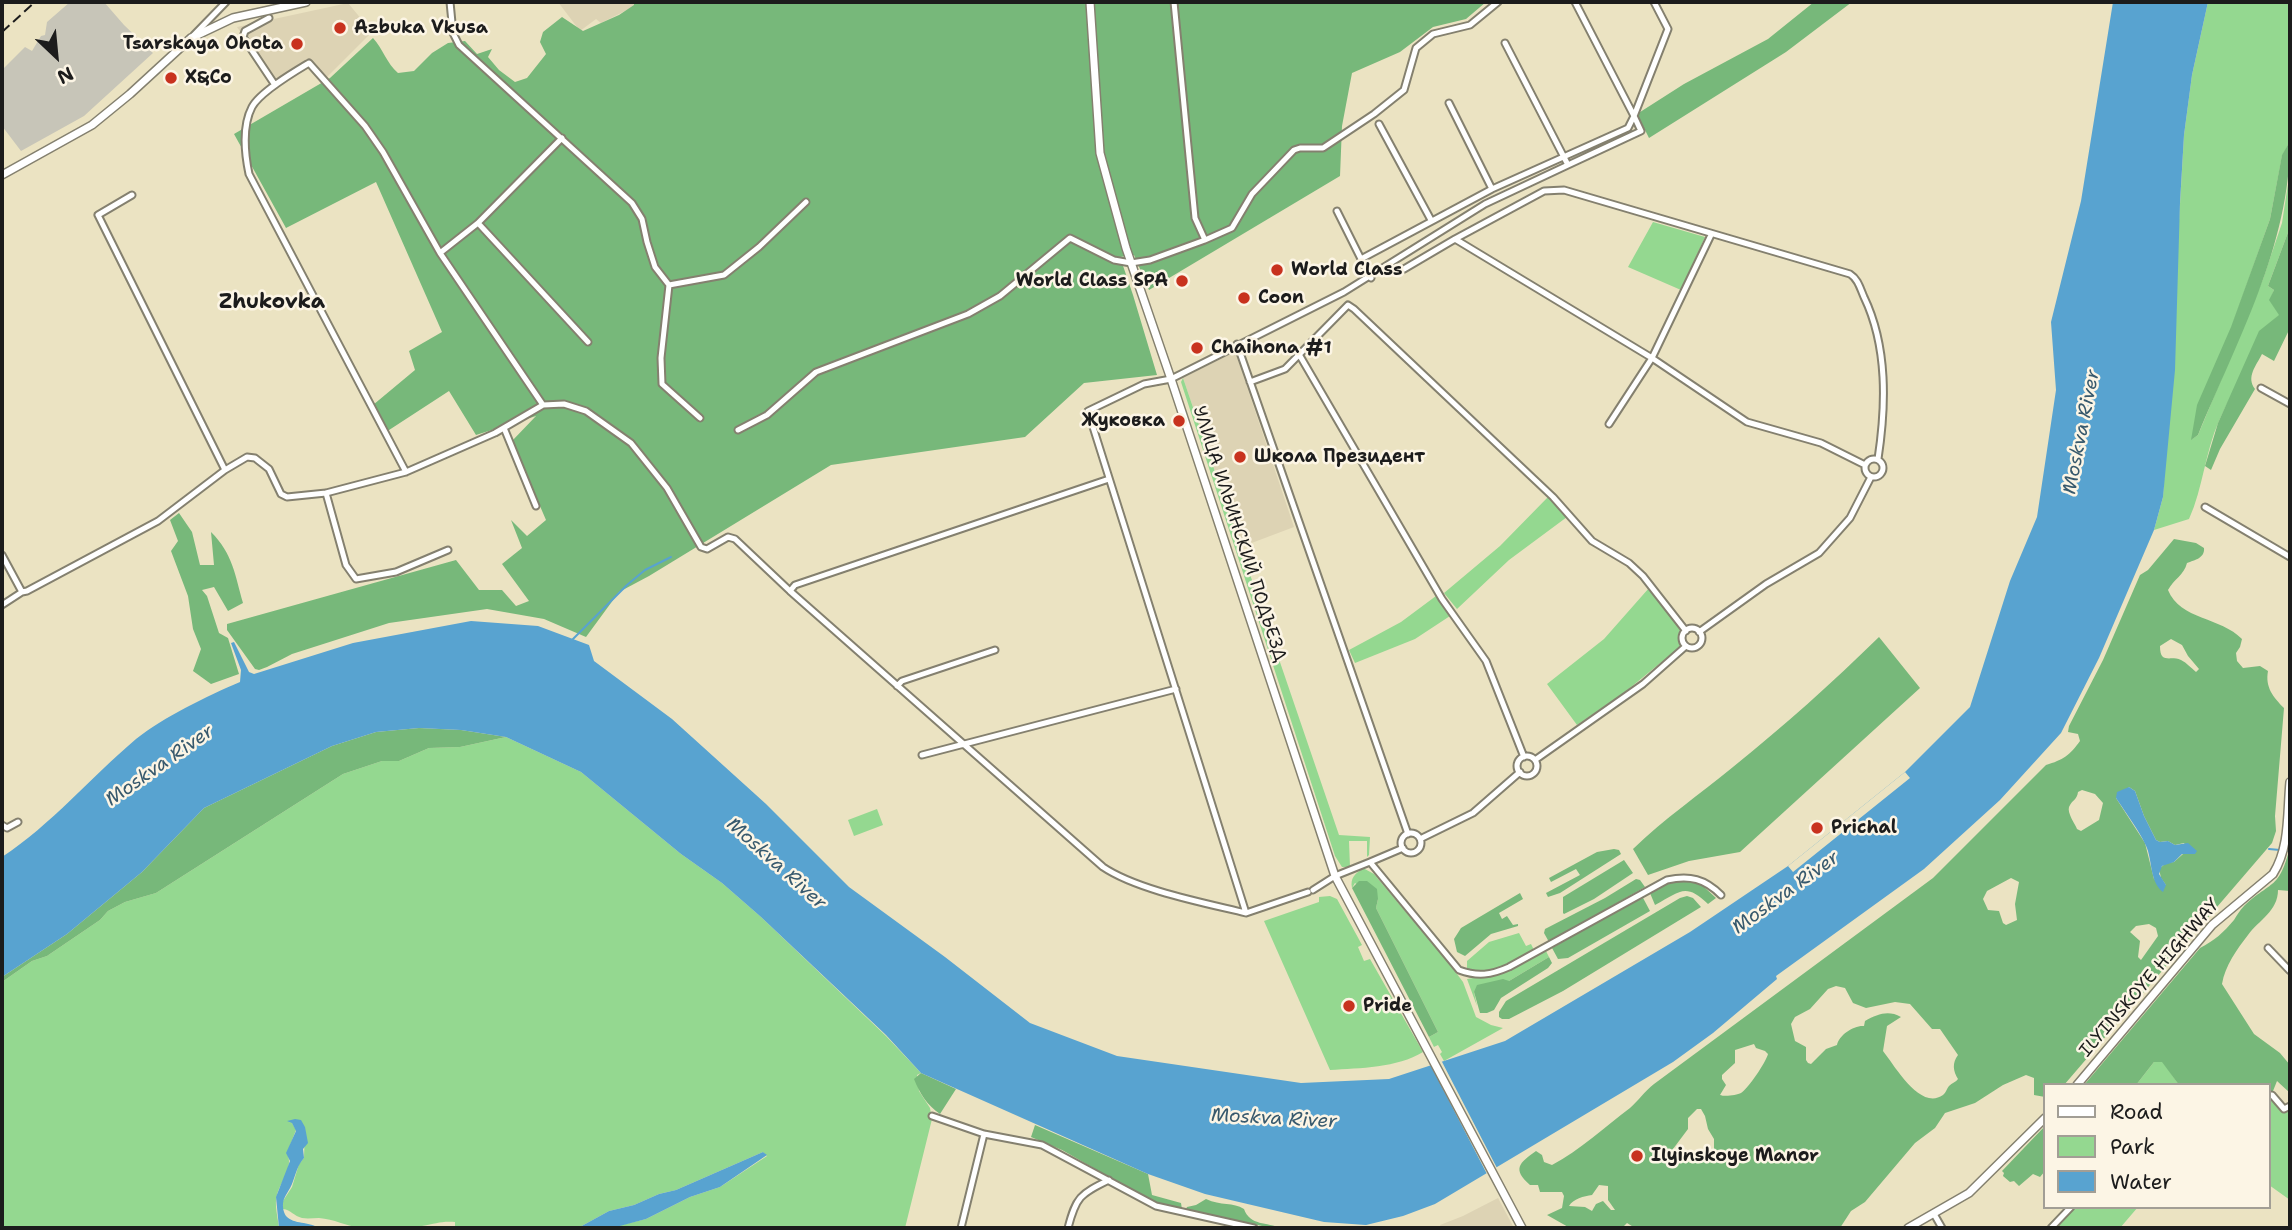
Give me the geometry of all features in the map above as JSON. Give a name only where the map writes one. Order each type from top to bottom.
[{"type":"main road","points":[[2,175],[92,125],[191,38],[219,23],[306,2]]},
{"type":"main road","name":"УЛИЦА ИЛЬИНСКИЙ ПОДЪЕЗД","points":[[1090,2],[1100,153],[1131,263],[1335,876],[1522,1228]]},
{"type":"main road","name":"ILYINSKOYE HIGHWAY","points":[[2079,1083],[2212,925],[2273,874],[2285,842],[2290,782]]},
{"type":"main road","points":[[1908,1228],[1961,1198],[1981,1183],[2044,1119]]},
{"type":"street","points":[[191,38],[226,2]]},
{"type":"street","points":[[450,2],[453,33],[459,45],[632,203],[642,219],[646,242],[655,267],[669,285],[661,358],[662,384],[700,418]]},
{"type":"street","points":[[1174,2],[1195,218],[1205,240]]},
{"type":"street","points":[[738,430],[766,415],[816,372],[968,314],[1000,296],[1070,238],[1114,260],[1131,263],[1150,260],[1232,228],[1252,194],[1294,150],[1323,148],[1374,114],[1404,90],[1416,48],[1433,34],[1470,25],[1498,2]]},
{"type":"street","points":[[1246,913],[1088,411],[1144,384],[1171,379],[1371,278],[1485,204],[1641,131],[1575,2]]},
{"type":"street","points":[[1362,258],[1492,189],[1628,128],[1668,29],[1654,2]]},
{"type":"street","points":[[258,12],[269,18],[245,31],[243,37],[275,85]]},
{"type":"street","points":[[1505,43],[1568,165]]},
{"type":"street","points":[[406,472],[249,174],[245,157],[252,106],[275,85],[309,63],[365,126],[383,152],[440,253],[543,405]]},
{"type":"street","points":[[1449,103],[1492,189]]},
{"type":"street","points":[[1379,124],[1431,220]]},
{"type":"street","points":[[440,253],[478,223],[562,138]]},
{"type":"street","points":[[1404,269],[1544,191],[1564,190],[1850,274],[1856,278],[1871,314],[1883,375],[1884,420],[1878,459]]},
{"type":"street","points":[[132,195],[98,215],[225,470]]},
{"type":"street","points":[[669,285],[724,275],[759,247],[806,202]]},
{"type":"street","points":[[1337,211],[1371,278]]},
{"type":"street","points":[[478,223],[588,342]]},
{"type":"street","points":[[1609,424],[1652,358],[1711,234]]},
{"type":"street","points":[[1455,239],[1652,358],[1747,422],[1821,443],[1865,465]]},
{"type":"street","points":[[1250,383],[1284,369],[1300,356],[1348,305],[1553,497],[1585,535],[1629,563],[1643,576],[1686,631]]},
{"type":"street","points":[[1237,344],[1408,834]]},
{"type":"street","points":[[1300,356],[1442,599],[1486,661],[1524,757]]},
{"type":"street","points":[[2262,387],[2290,404]]},
{"type":"street","points":[[2,605],[158,521],[225,470],[247,457],[255,458],[269,469],[281,494],[287,497],[326,493],[406,472],[504,428],[543,405],[564,404],[586,411],[631,443],[667,488],[701,547],[707,549],[728,537],[735,539],[897,686],[1113,874],[1140,885],[1246,913],[1310,891],[1335,876],[1403,848]]},
{"type":"street","points":[[504,428],[536,506]]},
{"type":"street","points":[[1699,632],[1766,584],[1794,569],[1825,547],[1850,517],[1871,477],[1880,475],[1884,470],[1878,459],[1872,459],[1865,465],[1865,471],[1871,477]]},
{"type":"street","points":[[790,591],[795,585],[1109,479]]},
{"type":"street","points":[[326,493],[346,565],[356,579],[396,572],[448,550]]},
{"type":"street","points":[[2205,507],[2290,557]]},
{"type":"street","points":[[2,555],[22,592]]},
{"type":"street","points":[[1686,631],[1694,629],[1702,637],[1696,648],[1686,646]]},
{"type":"street","points":[[1686,631],[1683,640],[1686,646]]},
{"type":"street","points":[[1535,760],[1643,684],[1686,646]]},
{"type":"street","points":[[897,686],[902,681],[995,650]]},
{"type":"street","points":[[922,755],[1176,689]]},
{"type":"street","points":[[1524,757],[1535,760],[1536,769],[1532,774],[1526,776],[1520,772],[1518,762],[1524,757]]},
{"type":"street","points":[[1420,839],[1472,813],[1520,772]]},
{"type":"street","points":[[2,825],[7,828],[18,822]]},
{"type":"street","points":[[1408,834],[1416,835],[1420,839],[1421,846],[1417,851],[1411,853],[1403,848],[1403,838],[1408,834]]},
{"type":"street","points":[[1370,862],[1459,970],[1471,974],[1488,975],[1509,967],[1667,880],[1696,878],[1711,885],[1721,895]]},
{"type":"street","points":[[2268,948],[2290,971]]},
{"type":"street","points":[[2271,1095],[2284,1109],[2290,1106]]},
{"type":"street","points":[[932,1116],[984,1134],[1042,1145],[1156,1206],[1254,1228]]},
{"type":"street","points":[[961,1228],[984,1134]]},
{"type":"street","points":[[1068,1228],[1074,1203],[1092,1188],[1110,1180]]},
{"type":"street","points":[[2051,1228],[2069,1209]]},
{"type":"street","points":[[1934,1214],[1942,1228]]},
{"type":"shaded area","points":[[70,2],[104,2],[153,53],[84,116],[21,151],[2,126],[2,70],[25,47],[32,51],[41,36],[45,35],[47,22]]},
{"type":"shaded area","points":[[558,2],[633,2],[635,6],[601,23],[596,19],[580,31]]},
{"type":"shaded area","points":[[348,3],[372,32],[325,79],[309,59],[274,82],[237,27]]},
{"type":"shaded area","name":"Школа Президент","points":[[1235,351],[1294,527],[1241,547],[1183,378]]},
{"type":"shaded area","points":[[1498,1198],[1514,1228],[1441,1228],[1440,1225]]},
{"type":"green space","points":[[634,2],[1486,2],[1466,19],[1433,27],[1400,52],[1352,73],[1342,126],[1340,176],[1149,290],[1134,255],[1120,257],[1157,375],[1084,383],[1025,437],[831,465],[619,592],[586,637],[544,619],[487,609],[389,623],[292,654],[259,670],[255,669],[227,630],[227,624],[456,560],[479,590],[502,590],[516,606],[529,601],[502,564],[522,548],[511,520],[527,536],[546,520],[512,441],[536,416],[476,435],[449,391],[386,432],[373,405],[415,370],[409,351],[442,332],[376,182],[286,228],[234,134],[330,78],[373,38],[398,73],[414,71],[432,53],[448,43],[465,41],[477,54],[492,49],[488,57],[515,82],[527,78],[546,54],[540,42],[543,32],[562,17],[583,31],[619,15],[634,5]]},
{"type":"green space","points":[[1814,2],[1852,2],[1786,52],[1649,138],[1637,114],[1684,84],[1768,39]]},
{"type":"green space","points":[[2208,2],[2290,2],[2290,141],[2282,156],[2270,219],[2192,439],[2198,435],[2263,279],[2282,223],[2290,171],[2290,227],[2268,286],[2274,290],[2270,300],[2280,315],[2273,321],[2219,421],[2189,519],[2154,530],[2163,497],[2184,135],[2192,75]]},
{"type":"green space","points":[[2290,141],[2288,180],[2281,218],[2259,292],[2198,435],[2191,440],[2197,405],[2231,327],[2270,219],[2282,155]]},
{"type":"green space","points":[[1653,222],[1705,237],[1681,290],[1628,267]]},
{"type":"green space","points":[[2290,227],[2290,328],[2274,361],[2262,354],[2251,380],[2255,389],[2220,449],[2211,470],[2205,466],[2218,423],[2259,331],[2279,315],[2269,300],[2274,290],[2268,286]]},
{"type":"green space","points":[[1183,378],[1339,835],[1370,837],[1367,857],[1367,841],[1349,841],[1350,867],[1342,867],[1335,856],[1181,382]]},
{"type":"green space","points":[[1548,497],[1567,517],[1509,560],[1457,609],[1444,593],[1500,546]]},
{"type":"green space","points":[[179,513],[192,532],[200,565],[214,565],[211,532],[224,548],[243,603],[228,611],[214,587],[202,590],[207,596],[219,633],[228,638],[239,674],[211,684],[193,671],[201,649],[193,629],[188,596],[171,551],[178,541],[170,520]]},
{"type":"green space","points":[[2174,539],[2196,543],[2204,548],[2201,556],[2187,563],[2184,571],[2168,590],[2174,600],[2191,613],[2223,626],[2242,639],[2236,653],[2237,661],[2243,668],[2260,666],[2268,671],[2271,691],[2284,708],[2276,831],[2272,843],[2066,1083],[2044,1083],[2044,1097],[2034,1095],[2034,1078],[2026,1075],[2003,1085],[1975,1103],[1945,1113],[1935,1128],[1915,1143],[1865,1202],[1851,1211],[1840,1228],[1635,1228],[1627,1223],[1622,1228],[1570,1228],[1547,1215],[1562,1208],[1564,1196],[1562,1192],[1540,1192],[1538,1185],[1530,1185],[1520,1170],[1525,1159],[1536,1151],[1542,1155],[1544,1162],[1552,1165],[1582,1146],[1630,1108],[1654,1084],[1933,878],[2046,765],[2062,759],[2073,750],[2080,741],[2078,734],[2068,732],[2069,726],[2103,660],[2140,575],[2148,570]],"holes":[[[2171,639],[2182,645],[2199,669],[2196,672],[2181,660],[2162,656],[2160,646]],[[2129,787],[2135,791],[2156,840],[2175,845],[2184,843],[2191,854],[2183,854],[2159,869],[2166,885],[2154,879],[2145,843],[2116,798]],[[2082,790],[2095,794],[2103,803],[2099,820],[2081,831],[2077,829],[2069,809],[2078,792]],[[2011,878],[2019,882],[2015,904],[2017,920],[2006,925],[1999,911],[1988,910],[1983,899],[1987,891]],[[2149,924],[2156,928],[2158,936],[2141,960],[2138,957],[2140,941],[2130,932],[2136,926]],[[1836,986],[1845,988],[1853,1003],[1866,1008],[1895,1002],[1910,1004],[1932,1029],[1940,1029],[1958,1055],[1954,1067],[1958,1079],[1943,1095],[1934,1098],[1926,1097],[1909,1085],[1883,1051],[1887,1026],[1901,1017],[1887,1013],[1865,1021],[1864,1026],[1847,1031],[1837,1045],[1826,1049],[1811,1064],[1808,1063],[1806,1047],[1795,1041],[1791,1024],[1795,1017],[1810,1009],[1828,989]],[[1754,1044],[1768,1054],[1744,1091],[1734,1095],[1720,1095],[1726,1085],[1722,1075],[1735,1063],[1735,1050]],[[1697,1109],[1701,1109],[1714,1139],[1714,1152],[1703,1153],[1690,1163],[1673,1149],[1688,1129],[1688,1118]],[[1599,1185],[1608,1186],[1608,1200],[1615,1210],[1611,1210],[1603,1201],[1596,1204],[1592,1211],[1585,1207],[1569,1206],[1576,1200],[1592,1195]]]},
{"type":"green space","points":[[1649,588],[1680,629],[1681,646],[1625,692],[1577,725],[1547,684],[1604,639]]},
{"type":"green space","points":[[1436,596],[1450,616],[1415,639],[1355,663],[1349,650],[1401,622]]},
{"type":"green space","points":[[1879,637],[1920,688],[1740,852],[1689,861],[1648,875],[1633,849],[1789,720]]},
{"type":"green space","points":[[419,728],[461,730],[506,737],[460,747],[429,748],[399,761],[382,761],[343,774],[156,893],[125,902],[108,911],[100,920],[47,956],[32,961],[2,982],[2,977],[67,934],[142,872],[204,808],[332,746],[376,732]]},
{"type":"green space","points":[[506,737],[581,772],[761,917],[921,1073],[917,1075],[919,1091],[930,1108],[932,1119],[905,1228],[609,1228],[646,1219],[690,1197],[720,1187],[767,1156],[763,1152],[676,1190],[609,1211],[578,1228],[455,1228],[455,1222],[442,1222],[409,1228],[375,1229],[324,1219],[302,1218],[283,1209],[283,1201],[304,1158],[305,1127],[292,1123],[296,1130],[287,1153],[288,1169],[276,1199],[279,1228],[2,1228],[2,982],[32,961],[47,956],[100,920],[108,911],[125,902],[156,893],[343,774],[382,761],[399,761],[429,748],[460,747]]},
{"type":"green space","points":[[877,809],[883,825],[854,836],[848,820]]},
{"type":"green space","points":[[2290,847],[2290,891],[2278,890],[2271,910],[2232,958],[2222,984],[2254,1034],[2280,1053],[2290,1065],[2290,1093],[2277,1081],[2271,1092],[2271,1083],[2178,1083],[2162,1062],[2154,1062],[2138,1083],[2086,1083],[2200,948],[2223,932],[2244,906],[2278,878]]},
{"type":"green space","points":[[1614,849],[1621,854],[1560,893],[1548,897],[1546,893],[1580,875],[1576,869],[1551,882],[1549,878],[1597,852]]},
{"type":"green space","points":[[1624,860],[1633,873],[1594,899],[1563,913],[1563,897]]},
{"type":"green space","points":[[1363,868],[1374,874],[1451,966],[1463,982],[1476,1017],[1503,1028],[1444,1061],[1438,1045],[1434,1047],[1429,1037],[1438,1032],[1376,908],[1378,899],[1355,883],[1352,888],[1354,876]]},
{"type":"green space","points":[[1636,879],[1645,887],[1549,942],[1544,933],[1545,929]]},
{"type":"green space","points":[[1684,880],[1702,885],[1716,898],[1708,904],[1694,893],[1682,891],[1655,905],[1650,893],[1665,884]]},
{"type":"green space","points":[[1359,881],[1367,881],[1377,889],[1376,908],[1438,1032],[1429,1037],[1352,888]]},
{"type":"green space","points":[[1520,893],[1523,899],[1499,913],[1502,919],[1507,916],[1513,925],[1518,926],[1491,934],[1465,956],[1457,952],[1454,939],[1461,928]]},
{"type":"green space","name":"Pride","points":[[1330,896],[1337,899],[1362,945],[1358,947],[1364,961],[1370,959],[1423,1052],[1390,1064],[1330,1070],[1264,921],[1319,902],[1319,897]]},
{"type":"green space","points":[[1642,896],[1650,911],[1568,958],[1558,959],[1552,948]]},
{"type":"green space","points":[[1687,896],[1693,898],[1701,907],[1563,991],[1509,1019],[1499,1017],[1506,1001]]},
{"type":"green space","points":[[1519,933],[1526,946],[1531,944],[1534,950],[1492,971],[1474,972],[1467,968],[1467,961],[1489,942]]},
{"type":"green space","points":[[1546,951],[1549,957],[1509,981],[1474,992],[1477,1006],[1467,979],[1504,973]]},
{"type":"green space","points":[[1549,957],[1552,963],[1548,968],[1501,998],[1494,1010],[1480,1013],[1474,992],[1477,985],[1503,979],[1509,981]]},
{"type":"green space","points":[[2154,1062],[2163,1062],[2178,1083],[2138,1083]]},
{"type":"green space","points":[[921,1073],[956,1089],[940,1114],[928,1103],[916,1084],[914,1079]]},
{"type":"green space","points":[[2271,1092],[2290,1113],[2290,1200],[2271,1186]]},
{"type":"green space","points":[[1035,1125],[1148,1174],[1152,1195],[1181,1203],[1182,1209],[1153,1202],[1062,1150],[1031,1137]]},
{"type":"green space","points":[[2044,1127],[2044,1172],[2040,1177],[2033,1174],[2019,1186],[2003,1176],[2002,1171]]},
{"type":"green space","points":[[1206,1199],[1240,1207],[1255,1221],[1281,1228],[1186,1209]]},
{"type":"green space","points":[[2073,1209],[2136,1209],[2120,1228],[2056,1228]]},
{"type":"water","name":"Moskva River","points":[[2113,2],[2208,2],[2192,75],[2184,135],[2175,370],[2163,497],[2154,530],[2099,658],[2061,733],[2000,800],[1924,869],[1776,976],[1777,979],[1713,1033],[1673,1062],[1435,1204],[1403,1216],[1366,1225],[1324,1222],[1205,1194],[1148,1174],[921,1073],[886,1035],[722,883],[681,854],[581,772],[506,737],[461,730],[419,728],[376,732],[332,746],[204,808],[142,872],[67,934],[2,977],[2,857],[54,815],[136,739],[186,708],[240,682],[241,670],[231,643],[234,642],[249,672],[254,674],[353,643],[471,621],[538,626],[589,645],[594,661],[672,719],[766,804],[849,887],[1030,1023],[1117,1056],[1301,1083],[1389,1079],[1505,1041],[1690,932],[1788,866],[1905,772],[1970,707],[2010,581],[2037,517],[2056,390],[2051,322],[2081,201]]},
{"type":"water","points":[[2129,787],[2135,791],[2156,840],[2175,845],[2188,843],[2197,851],[2195,854],[2182,854],[2174,862],[2162,866],[2159,874],[2166,885],[2163,892],[2154,879],[2146,846],[2116,798],[2117,792]]},
{"type":"water","points":[[301,1120],[305,1127],[308,1143],[303,1149],[304,1158],[284,1199],[284,1210],[289,1219],[318,1228],[279,1228],[276,1197],[290,1161],[286,1153],[296,1131],[292,1123],[287,1121]]},
{"type":"water","points":[[763,1152],[767,1155],[720,1187],[690,1197],[646,1219],[616,1227],[578,1228],[609,1211],[676,1190]]},
{"type":"pier","points":[[1905,772],[1910,778],[1793,872],[1788,866]]},
{"type":"pier","points":[[1440,1058],[1498,1170],[1488,1176],[1429,1062]]},
{"type":"waterway","points":[[571,641],[627,585],[645,570],[671,557]]},
{"type":"waterway","points":[[2269,849],[2280,850]]},
{"type":"railway","points":[[2,32],[35,2]]},
{"type":"place","name":"Azbuka Vkusa","points":[[340,28]]},
{"type":"place","name":"Tsarskaya Ohota","points":[[297,44]]},
{"type":"place","name":"X&Co","points":[[171,78]]},
{"type":"place","name":"World Class","points":[[1277,270]]},
{"type":"place","name":"World Class SPA","points":[[1182,281]]},
{"type":"place","name":"Coon","points":[[1244,298]]},
{"type":"place","name":"Chaihona #1","points":[[1197,348]]},
{"type":"place","name":"Жуковка","points":[[1179,421]]},
{"type":"place","name":"Школа Президент","points":[[1240,457]]},
{"type":"place","name":"Prichal","points":[[1817,828]]},
{"type":"place","name":"Pride","points":[[1349,1006]]},
{"type":"place","name":"Ilyinskoye Manor","points":[[1637,1156]]},
{"type":"district","name":"Zhukovka","points":[[272,303]]}]
